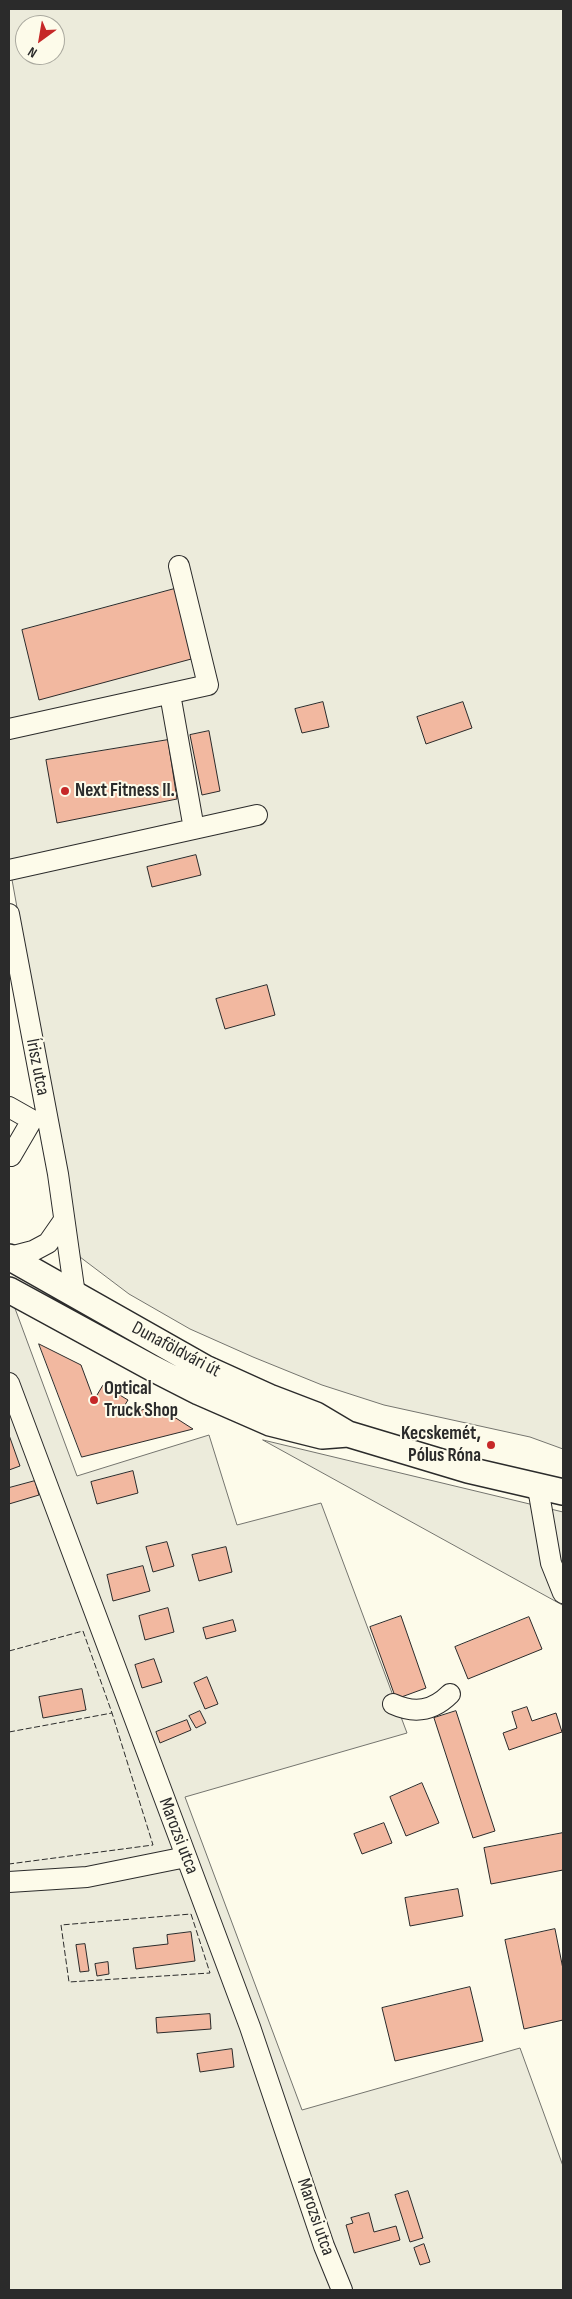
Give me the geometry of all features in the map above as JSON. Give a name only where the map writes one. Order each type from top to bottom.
[{"type":"main road","name":"Dunaföldvári út","points":[[9,1257],[205,1368],[269,1397],[316,1415],[348,1434],[431,1460],[538,1488],[563,1492]]},
{"type":"main road","name":"Dunaföldvári út","points":[[9,1290],[199,1392],[270,1423],[322,1436],[348,1434]]},
{"type":"street","points":[[9,729],[208,685],[179,566]]},
{"type":"street","points":[[170,694],[194,829]]},
{"type":"street","points":[[9,870],[257,815]]},
{"type":"street","name":"Írisz utca","points":[[9,916],[58,1174],[75,1295]]},
{"type":"street","points":[[9,1106],[32,1120],[11,1156],[9,1154]]},
{"type":"street","points":[[9,1257],[33,1251],[48,1243],[64,1220]]},
{"type":"street","name":"Marozsi utca","points":[[9,1383],[250,2027],[324,2246],[342,2290]]},
{"type":"street","points":[[538,1488],[551,1563],[563,1593]]},
{"type":"street","points":[[393,1704],[406,1710],[428,1710],[450,1694]]},
{"type":"street","points":[[9,1882],[88,1878],[186,1857]]},
{"type":"shaded area","points":[[9,9],[563,9],[563,1449],[530,1437],[384,1405],[322,1385],[190,1329],[129,1294],[80,1257],[9,863]]},
{"type":"shaded area","points":[[9,1301],[13,1303],[77,1476],[209,1435],[237,1525],[321,1503],[407,1733],[185,1797],[302,2110],[520,2048],[563,2166],[563,2290],[9,2290]]},
{"type":"shaded area","points":[[263,1440],[563,1512],[563,1605]]},
{"type":"building","points":[[178,588],[195,658],[39,700],[22,630]]},
{"type":"building","points":[[323,702],[329,727],[302,733],[295,709]]},
{"type":"building","points":[[463,702],[472,728],[426,744],[417,717]]},
{"type":"building","points":[[209,731],[220,791],[202,795],[190,735]]},
{"type":"building","points":[[168,740],[177,799],[57,823],[46,760]]},
{"type":"building","points":[[196,855],[201,875],[152,887],[147,867]]},
{"type":"building","points":[[267,985],[275,1015],[225,1029],[216,999]]},
{"type":"building","name":"Optical Truck Shop","points":[[39,1344],[81,1365],[94,1400],[103,1385],[128,1400],[118,1416],[157,1406],[193,1429],[82,1457]]},
{"type":"building","points":[[9,1435],[20,1466],[9,1470]]},
{"type":"building","points":[[133,1471],[138,1493],[97,1504],[91,1482]]},
{"type":"building","points":[[35,1481],[39,1495],[9,1504],[9,1488]]},
{"type":"building","points":[[167,1542],[174,1566],[153,1572],[146,1547]]},
{"type":"building","points":[[226,1547],[232,1572],[199,1581],[192,1555]]},
{"type":"building","points":[[143,1566],[150,1591],[113,1601],[107,1575]]},
{"type":"building","points":[[168,1608],[174,1632],[145,1640],[139,1616]]},
{"type":"building","points":[[401,1616],[426,1688],[396,1699],[370,1627]]},
{"type":"building","points":[[529,1617],[542,1649],[468,1679],[455,1647]]},
{"type":"building","points":[[233,1620],[236,1631],[206,1639],[203,1628]]},
{"type":"building","points":[[154,1659],[162,1682],[142,1688],[135,1665]]},
{"type":"building","points":[[207,1677],[218,1704],[205,1709],[194,1683]]},
{"type":"building","points":[[82,1689],[86,1710],[43,1718],[39,1697]]},
{"type":"building","points":[[527,1707],[532,1721],[556,1713],[562,1732],[509,1750],[503,1733],[517,1728],[512,1712]]},
{"type":"building","points":[[200,1711],[206,1723],[196,1728],[189,1716]]},
{"type":"building","points":[[456,1711],[495,1831],[473,1838],[434,1718]]},
{"type":"building","points":[[187,1720],[191,1730],[160,1743],[156,1732]]},
{"type":"building","points":[[422,1783],[439,1823],[406,1836],[390,1797]]},
{"type":"building","points":[[384,1823],[392,1843],[362,1854],[354,1834]]},
{"type":"building","points":[[563,1833],[563,1870],[491,1884],[484,1848]]},
{"type":"building","points":[[458,1889],[463,1916],[410,1926],[405,1898]]},
{"type":"building","points":[[555,1929],[563,1969],[563,2020],[524,2029],[505,1940]]},
{"type":"building","points":[[191,1932],[195,1961],[136,1969],[133,1948],[168,1944],[167,1935]]},
{"type":"building","points":[[85,1944],[89,1971],[80,1972],[76,1945]]},
{"type":"building","points":[[108,1962],[109,1974],[97,1976],[95,1964]]},
{"type":"building","points":[[470,1987],[483,2041],[395,2061],[382,2008]]},
{"type":"building","points":[[210,2014],[211,2029],[157,2033],[156,2018]]},
{"type":"building","points":[[232,2049],[234,2067],[200,2072],[197,2054]]},
{"type":"building","points":[[408,2191],[423,2238],[410,2242],[395,2195]]},
{"type":"building","points":[[369,2213],[374,2232],[396,2226],[400,2240],[354,2253],[346,2225],[353,2223],[351,2218]]},
{"type":"building","points":[[424,2244],[430,2262],[420,2265],[414,2248]]},
{"type":"fence","points":[[9,1651],[83,1631],[112,1713],[153,1845],[9,1864]]},
{"type":"fence","points":[[9,1732],[112,1713]]},
{"type":"fence","points":[[191,1914],[210,1973],[69,1982],[61,1925],[191,1914]]},
{"type":"place","name":"Next Fitness II.","points":[[65,791]]},
{"type":"place","name":"Optical Truck Shop","points":[[94,1400]]},
{"type":"place","name":"Kecskemét, Pólus Róna","points":[[491,1445]]}]
